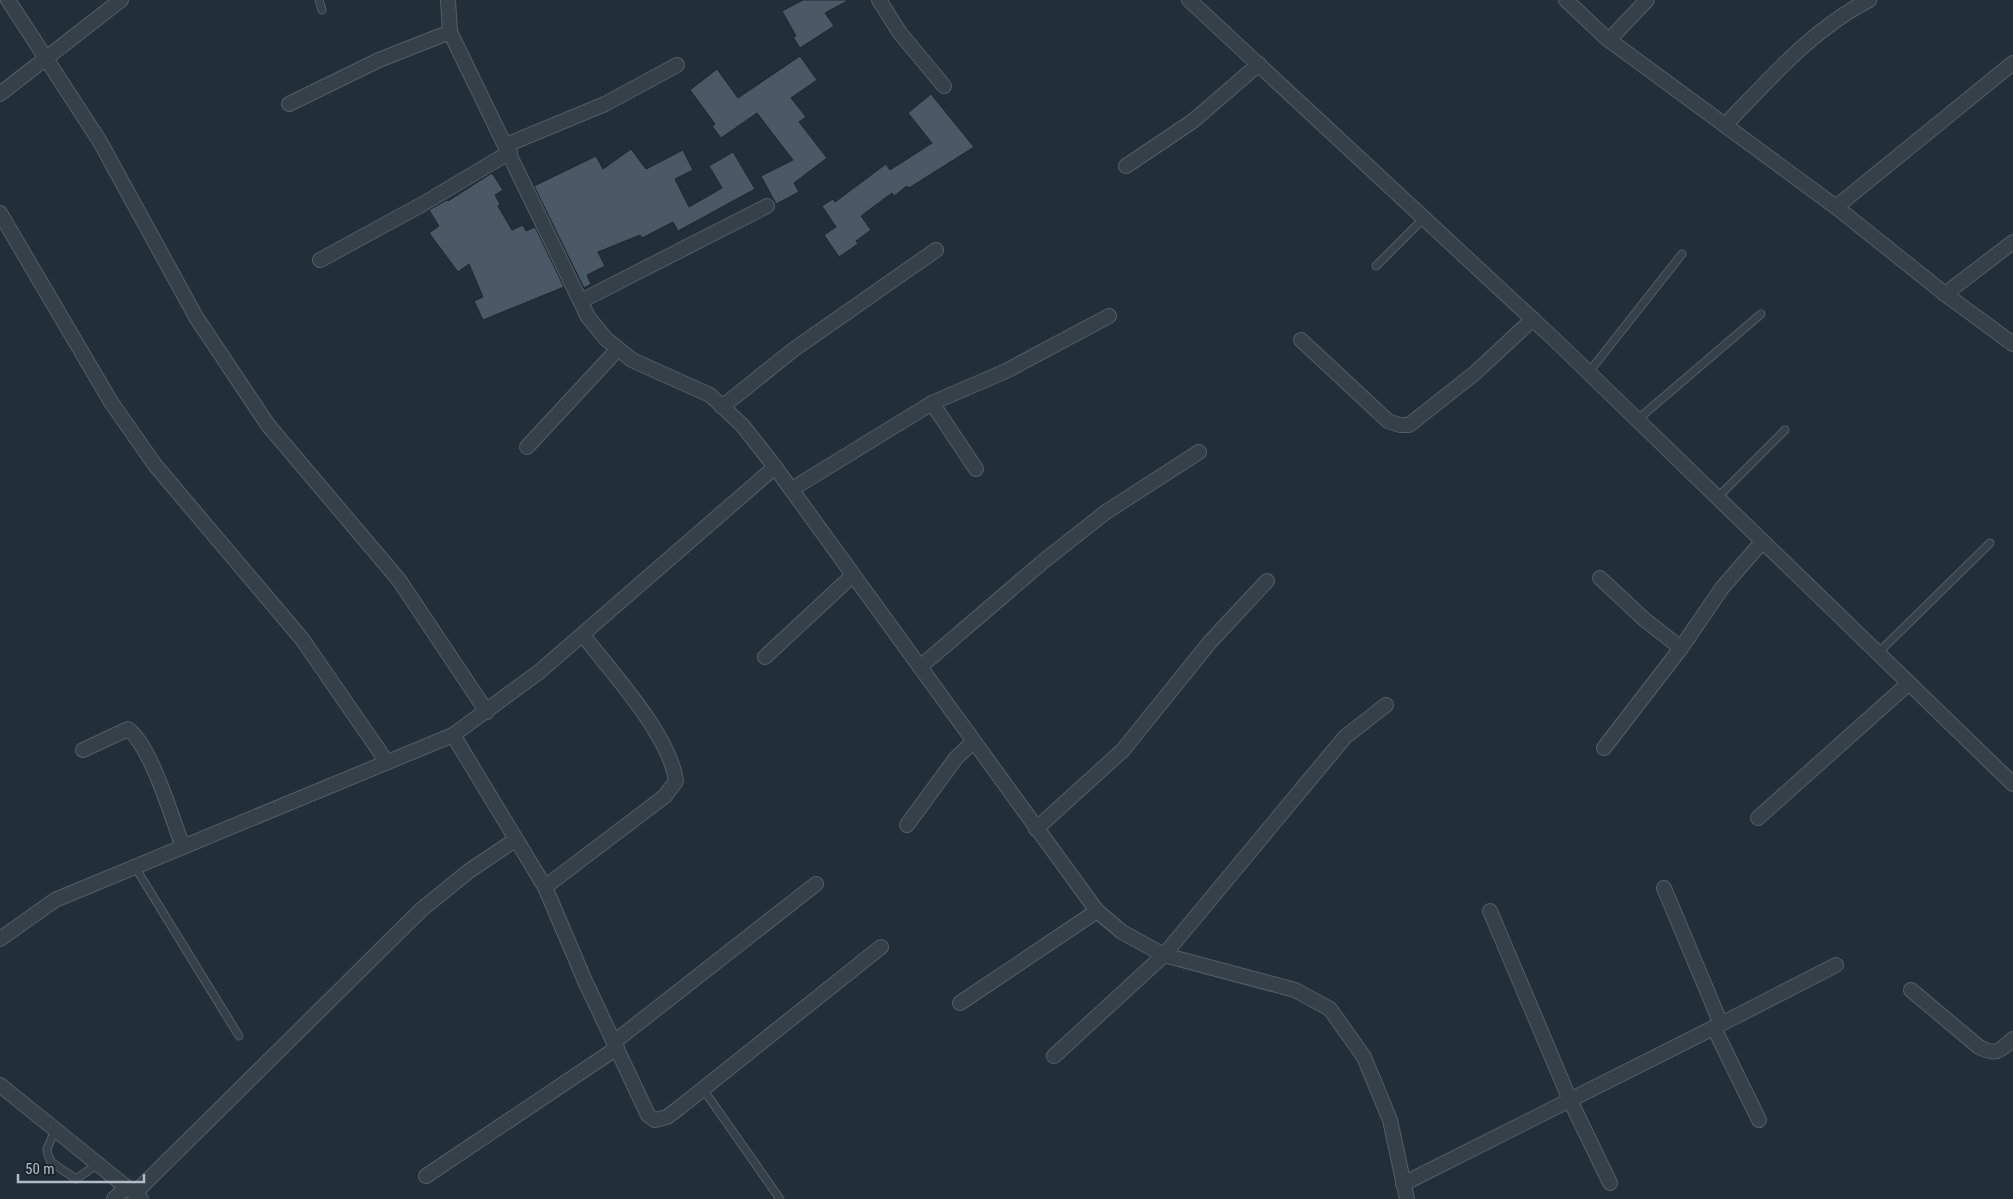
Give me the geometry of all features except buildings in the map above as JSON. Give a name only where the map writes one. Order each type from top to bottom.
[{"type":"street","points":[[8,0],[99,140],[196,317],[268,424],[399,580],[487,712]]},
{"type":"street","points":[[0,94],[121,0]]},
{"type":"street","points":[[448,0],[450,32],[594,324],[606,339],[632,360],[710,395],[743,426],[792,489],[973,742],[1097,911],[1122,932],[1164,955],[1295,990],[1330,1009],[1364,1057],[1390,1120],[1407,1199]]},
{"type":"street","points":[[879,0],[900,33],[944,86]]},
{"type":"street","points":[[1189,0],[1425,216],[2013,784]]},
{"type":"street","points":[[1566,0],[1609,40],[1836,207],[1945,294],[2013,344]]},
{"type":"street","points":[[1609,40],[1647,0]]},
{"type":"street","points":[[1725,125],[1802,47],[1856,7],[1869,0]]},
{"type":"street","points":[[289,104],[378,60],[450,32]]},
{"type":"street","points":[[1836,207],[2013,63]]},
{"type":"street","points":[[1126,166],[1193,121],[1259,64]]},
{"type":"street","points":[[320,260],[421,205],[508,148],[605,104],[677,65]]},
{"type":"street","points":[[581,301],[767,206]]},
{"type":"street","points":[[0,213],[111,402],[155,465],[302,639],[387,762]]},
{"type":"street","points":[[1945,294],[2013,242]]},
{"type":"street","points":[[722,407],[793,350],[936,250]]},
{"type":"street","points":[[792,489],[932,403],[1006,371],[1109,316]]},
{"type":"street","points":[[1302,340],[1388,421],[1400,426],[1409,425],[1475,373],[1533,319]]},
{"type":"street","points":[[527,447],[618,348]]},
{"type":"street","points":[[932,403],[976,469]]},
{"type":"street","points":[[920,668],[1046,560],[1106,512],[1199,452]]},
{"type":"street","points":[[2,934],[55,900],[453,735],[487,712],[583,635],[775,467]]},
{"type":"street","points":[[1604,748],[1681,648],[1722,588],[1762,542]]},
{"type":"street","points":[[765,658],[853,575]]},
{"type":"street","points":[[1600,578],[1645,620],[1681,648]]},
{"type":"street","points":[[1036,829],[1123,750],[1210,642],[1267,582]]},
{"type":"street","points":[[545,887],[665,796],[676,781],[674,764],[656,730],[583,635]]},
{"type":"street","points":[[1758,818],[1909,683]]},
{"type":"street","points":[[1054,1056],[1164,955],[1345,738],[1386,705]]},
{"type":"street","points":[[83,750],[128,729],[137,735],[151,762],[183,847]]},
{"type":"street","points":[[453,735],[545,887],[648,1115],[655,1120],[667,1117],[881,948]]},
{"type":"street","points":[[907,825],[956,758],[973,742]]},
{"type":"street","points":[[114,1199],[134,1193],[421,910],[469,872],[515,840]]},
{"type":"street","points":[[426,1176],[615,1045],[816,884]]},
{"type":"street","points":[[1664,888],[1718,1026],[1759,1120]]},
{"type":"street","points":[[960,1003],[1097,911]]},
{"type":"street","points":[[1490,911],[1570,1100],[1610,1183]]},
{"type":"street","points":[[1404,1184],[1836,965]]},
{"type":"street","points":[[1911,990],[1979,1047],[1990,1053],[2001,1050],[2013,1039]]},
{"type":"street","points":[[0,1085],[134,1193]]},
{"type":"lane","points":[[319,0],[322,10]]},
{"type":"lane","points":[[1376,266],[1425,216]]},
{"type":"lane","points":[[1588,372],[1682,254]]},
{"type":"lane","points":[[1637,420],[1761,314]]},
{"type":"lane","points":[[1717,498],[1785,430]]},
{"type":"lane","points":[[1878,653],[1990,543]]},
{"type":"lane","points":[[135,867],[240,1036]]},
{"type":"lane","points":[[703,1089],[780,1199]]},
{"type":"lane","points":[[55,1130],[48,1148],[51,1162],[76,1179],[98,1164]]}]
